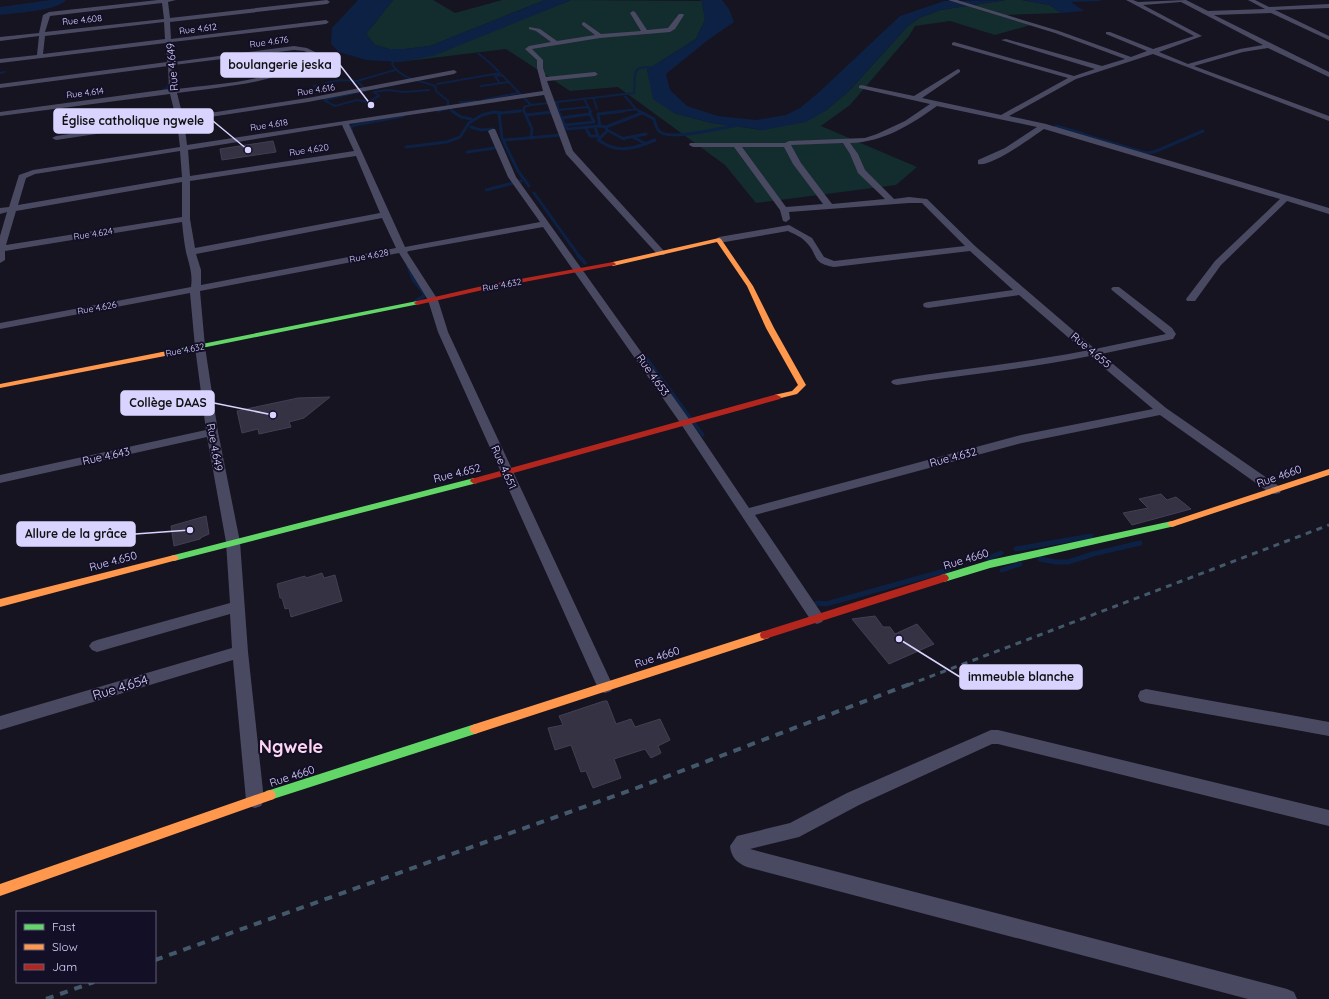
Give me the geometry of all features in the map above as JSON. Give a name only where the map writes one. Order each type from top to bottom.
[{"type":"street","name":"Rue 4.649","points":[[165,0],[166,20],[170,41],[173,91],[180,119],[184,149],[186,219],[191,252],[196,270],[197,280],[195,290],[200,347],[212,432],[233,542],[240,652],[255,800]]},
{"type":"street","points":[[40,56],[42,34],[46,15],[173,0]]},
{"type":"street","points":[[950,0],[1057,32],[1131,59]]},
{"type":"street","points":[[1002,117],[1074,78],[1199,36],[1129,0]]},
{"type":"street","points":[[1137,4],[1181,0],[1269,46],[1329,75]]},
{"type":"street","points":[[1251,0],[1329,38]]},
{"type":"street","name":"Rue 4.608","points":[[0,39],[327,2]]},
{"type":"street","points":[[1205,13],[1329,6]]},
{"type":"street","points":[[633,13],[644,31]]},
{"type":"street","points":[[661,253],[569,152],[547,92],[540,68],[540,60],[528,49],[531,47],[600,36],[672,29],[681,15]]},
{"type":"street","name":"Rue 4.612","points":[[0,61],[326,22]]},
{"type":"street","points":[[584,24],[600,36]]},
{"type":"street","points":[[531,28],[538,30],[556,43]]},
{"type":"street","points":[[1108,33],[1152,52],[1329,119]]},
{"type":"street","points":[[1004,40],[1100,68]]},
{"type":"street","points":[[954,44],[1074,78]]},
{"type":"street","points":[[1188,66],[1242,50],[1269,46]]},
{"type":"street","name":"Rue 4.676","points":[[0,86],[172,65],[294,48],[305,48],[318,55],[288,71],[275,75],[236,83],[173,91]]},
{"type":"street","points":[[915,100],[958,71]]},
{"type":"street","name":"Rue 4.616","points":[[56,138],[347,94],[454,72]]},
{"type":"street","points":[[543,79],[595,74]]},
{"type":"street","points":[[861,87],[915,100],[1043,126],[1329,211]]},
{"type":"street","name":"Rue 4.614","points":[[0,114],[173,91]]},
{"type":"street","name":"Rue 4.618","points":[[0,260],[1,248],[22,177],[27,174],[62,166],[184,149],[547,92]]},
{"type":"street","points":[[693,145],[787,145],[789,143],[865,140],[888,134],[908,123],[935,104]]},
{"type":"street","points":[[191,252],[385,215],[345,123]]},
{"type":"street","points":[[981,162],[1008,150],[1043,126]]},
{"type":"street","name":"Rue 4.653","points":[[492,131],[512,177],[686,422],[817,618]]},
{"type":"street","points":[[845,141],[854,154],[861,172],[891,201]]},
{"type":"street","points":[[736,145],[784,210],[789,228],[811,242],[821,259],[826,263],[834,264],[972,248]]},
{"type":"street","points":[[787,145],[797,164],[830,207]]},
{"type":"street","name":"Rue 4.620","points":[[0,210],[359,153]]},
{"type":"street","name":"Rue 4.655","points":[[891,201],[916,199],[924,201],[972,248],[1021,292],[1162,411],[1275,490]]},
{"type":"street","points":[[1191,299],[1218,264],[1285,199]]},
{"type":"street","points":[[784,210],[891,201]]},
{"type":"street","name":"Rue 4.651","points":[[385,215],[401,249],[432,300],[443,332],[605,686]]},
{"type":"street","name":"Rue 4.624","points":[[1,248],[186,219]]},
{"type":"street","name":"Rue 4.628","points":[[195,290],[401,249],[545,224]]},
{"type":"street","points":[[686,422],[793,393],[800,389],[802,385],[770,328],[750,286],[719,240],[789,228]]},
{"type":"street","name":"Rue 4.632","points":[[0,386],[432,300],[487,287],[579,271],[719,240]]},
{"type":"street","points":[[898,382],[953,373],[1045,362],[1169,337],[1171,334],[1168,330],[1116,289]]},
{"type":"street","name":"Rue 4.626","points":[[0,326],[195,290]]},
{"type":"street","points":[[928,306],[1021,292]]},
{"type":"street","name":"Rue 4.632","points":[[746,513],[1020,438],[1162,411]]},
{"type":"street","name":"Rue 4.652","points":[[233,542],[507,473],[686,422]]},
{"type":"street","name":"Rue 4.643","points":[[0,479],[212,432]]},
{"type":"street","name":"Rue 4660","points":[[0,890],[255,800],[817,618],[990,564],[1162,527],[1329,472]]},
{"type":"street","name":"Rue 4.650","points":[[0,603],[233,542]]},
{"type":"street","points":[[97,646],[237,606]]},
{"type":"street","name":"Rue 4.654","points":[[0,723],[240,652]]},
{"type":"street","points":[[1146,696],[1329,729]]},
{"type":"street","points":[[1287,999],[747,858],[741,855],[739,846],[743,842],[793,831],[826,814],[852,798],[991,737],[998,737],[1329,818]]},
{"type":"green space","points":[[393,0],[433,0],[455,13],[502,0],[545,0],[430,46],[389,49],[375,45],[366,34]]},
{"type":"green space","points":[[571,0],[702,1],[705,20],[696,39],[647,70],[674,113],[712,123],[763,130],[825,111],[849,91],[907,27],[919,18],[940,10],[1006,0],[1022,0],[1050,5],[1061,13],[1005,15],[1031,25],[995,35],[950,21],[915,26],[909,36],[850,105],[821,126],[917,167],[896,185],[756,203],[725,165],[618,87],[570,91],[506,49],[399,62],[433,55]]},
{"type":"water","points":[[358,0],[393,0],[366,34],[375,45],[389,49],[405,49],[430,46],[545,0],[571,0],[433,56],[399,62],[366,60],[339,52],[331,44],[332,28]]},
{"type":"water","points":[[698,0],[722,0],[729,9],[734,22],[708,40],[666,74],[670,90],[687,106],[718,116],[756,120],[786,115],[800,108],[900,16],[944,1],[1006,0],[940,10],[919,18],[907,27],[849,91],[825,111],[806,122],[763,130],[712,123],[674,113],[653,99],[647,70],[696,39],[705,20],[702,1]]},
{"type":"water","points":[[1022,0],[1102,1],[1071,2],[1084,11],[1061,13],[1050,5]]},
{"type":"building","points":[[273,141],[276,152],[222,160],[220,149]]},
{"type":"building","points":[[330,397],[304,418],[289,422],[291,427],[259,434],[258,429],[242,433],[237,411],[298,398]]},
{"type":"building","points":[[1161,494],[1167,500],[1176,497],[1191,509],[1132,525],[1123,513],[1148,508],[1139,499]]},
{"type":"building","points":[[206,516],[209,534],[200,539],[174,546],[171,526]]},
{"type":"building","points":[[322,573],[324,578],[335,575],[342,601],[291,617],[289,608],[285,609],[282,598],[280,598],[277,584]]},
{"type":"building","points":[[875,616],[883,627],[890,627],[895,634],[917,624],[934,644],[889,664],[852,619]]},
{"type":"building","points":[[607,701],[616,724],[631,719],[635,727],[660,719],[670,740],[658,746],[661,753],[651,758],[645,749],[614,759],[621,778],[593,788],[586,771],[581,772],[571,745],[555,750],[548,728],[563,725],[559,716]]},
{"type":"waterway","points":[[0,11],[50,4],[60,0]]},
{"type":"waterway","points":[[479,54],[490,63]]},
{"type":"waterway","points":[[395,57],[392,64],[396,69],[411,79],[435,86],[436,91],[448,101],[448,106],[452,111]]},
{"type":"waterway","points":[[491,64],[498,71]]},
{"type":"waterway","points":[[623,94],[634,93],[635,74],[638,69],[642,67],[657,67]]},
{"type":"waterway","points":[[357,81],[395,70]]},
{"type":"waterway","points":[[0,73],[5,72]]},
{"type":"waterway","points":[[437,84],[500,73]]},
{"type":"waterway","points":[[499,82],[495,76],[502,75],[509,82]]},
{"type":"waterway","points":[[326,83],[341,80],[357,81]]},
{"type":"waterway","points":[[357,81],[366,90],[365,91]]},
{"type":"waterway","points":[[481,86],[509,82]]},
{"type":"waterway","points":[[509,82],[531,105]]},
{"type":"waterway","points":[[160,92],[168,87],[169,83]]},
{"type":"waterway","points":[[317,85],[314,86],[326,92]]},
{"type":"waterway","points":[[358,92],[324,100],[335,106],[357,100],[368,102],[379,96],[374,92],[387,90],[404,92],[429,90]]},
{"type":"waterway","points":[[483,100],[518,93]]},
{"type":"waterway","points":[[531,105],[623,94]]},
{"type":"waterway","points":[[623,94],[636,109]]},
{"type":"waterway","points":[[592,98],[594,99],[597,109]]},
{"type":"waterway","points":[[584,99],[591,112]]},
{"type":"waterway","points":[[460,102],[476,101]]},
{"type":"waterway","points":[[557,102],[559,112]]},
{"type":"waterway","points":[[524,110],[524,107],[531,105]]},
{"type":"waterway","points":[[559,110],[587,107]]},
{"type":"waterway","points":[[440,111],[438,111],[447,109]]},
{"type":"waterway","points":[[622,111],[636,109]]},
{"type":"waterway","points":[[636,109],[641,112]]},
{"type":"waterway","points":[[516,111],[524,110]]},
{"type":"waterway","points":[[452,111],[461,117],[471,119]]},
{"type":"waterway","points":[[406,147],[447,142],[460,137],[469,123],[482,115],[494,112],[502,113],[516,111]]},
{"type":"waterway","points":[[524,111],[532,129],[532,138]]},
{"type":"waterway","points":[[558,111],[561,118]]},
{"type":"waterway","points":[[600,126],[598,114],[622,111]]},
{"type":"waterway","points":[[617,112],[622,111]]},
{"type":"waterway","points":[[639,111],[654,119],[658,130],[665,134],[674,135],[710,131],[739,125]]},
{"type":"waterway","points":[[527,115],[552,112]]},
{"type":"waterway","points":[[499,113],[502,138],[518,171],[529,186]]},
{"type":"waterway","points":[[606,127],[642,113]]},
{"type":"waterway","points":[[561,118],[590,114]]},
{"type":"waterway","points":[[566,125],[594,122],[590,114]]},
{"type":"waterway","points":[[352,131],[350,127],[355,125],[403,116]]},
{"type":"waterway","points":[[561,118],[567,129],[600,126]]},
{"type":"waterway","points":[[600,126],[606,127]]},
{"type":"waterway","points":[[1056,126],[1084,134]]},
{"type":"waterway","points":[[471,127],[481,130],[493,129],[495,131]]},
{"type":"waterway","points":[[586,128],[590,136],[598,136],[595,127]]},
{"type":"waterway","points":[[606,127],[607,130],[624,139]]},
{"type":"waterway","points":[[1085,135],[1146,153],[1154,152],[1203,131]]},
{"type":"waterway","points":[[532,138],[561,135],[560,132]]},
{"type":"waterway","points":[[606,132],[598,140],[608,146],[623,149],[646,144]]},
{"type":"waterway","points":[[625,138],[646,134]]},
{"type":"waterway","points":[[633,137],[646,144]]},
{"type":"waterway","points":[[504,140],[532,138]]},
{"type":"waterway","points":[[646,144],[655,140]]},
{"type":"waterway","points":[[467,152],[495,148],[498,143]]},
{"type":"waterway","points":[[486,190],[521,181]]},
{"type":"waterway","points":[[534,193],[579,256]]},
{"type":"waterway","points":[[578,255],[585,263]]},
{"type":"waterway","points":[[408,266],[414,281],[424,293],[424,296],[416,301]]},
{"type":"waterway","points":[[643,360],[647,359],[703,435]]},
{"type":"waterway","points":[[1016,549],[1091,536]]},
{"type":"waterway","points":[[1040,559],[1056,562],[1068,562],[1093,554],[1140,543]]},
{"type":"waterway","points":[[988,558],[1001,553]]},
{"type":"waterway","points":[[1002,570],[1020,564]]},
{"type":"waterway","points":[[817,603],[826,604],[948,570]]},
{"type":"railway","points":[[908,685],[1329,525]]},
{"type":"railway","points":[[156,960],[634,789],[910,684]]},
{"type":"railway","points":[[46,999],[91,983]]},
{"type":"traffic: fast","points":[[162,354],[417,303]]},
{"type":"traffic: fast","points":[[174,558],[474,481]]},
{"type":"traffic: fast","points":[[944,578],[990,564],[1172,524]]},
{"type":"traffic: fast","points":[[270,795],[475,729]]},
{"type":"traffic: slow","points":[[613,264],[719,240],[750,286],[770,328],[802,385],[795,392],[777,397]]},
{"type":"traffic: slow","points":[[0,386],[162,354]]},
{"type":"traffic: slow","points":[[1172,524],[1329,472]]},
{"type":"traffic: slow","points":[[0,603],[174,558]]},
{"type":"traffic: slow","points":[[475,729],[765,635]]},
{"type":"traffic: slow","points":[[0,890],[270,795]]},
{"type":"traffic: jam","points":[[417,303],[487,287],[613,264]]},
{"type":"traffic: jam","points":[[474,481],[777,397]]},
{"type":"traffic: jam","points":[[765,635],[944,578]]},
{"type":"place","name":"boulangerie jeska","points":[[371,105]]},
{"type":"place","name":"Église catholique ngwele","points":[[248,150]]},
{"type":"place","name":"Collège DAAS","points":[[273,415]]},
{"type":"place","name":"Allure de la grâce","points":[[190,530]]},
{"type":"place","name":"immeuble blanche","points":[[899,639]]},
{"type":"district","name":"Ngwele","points":[[291,747]]}]
